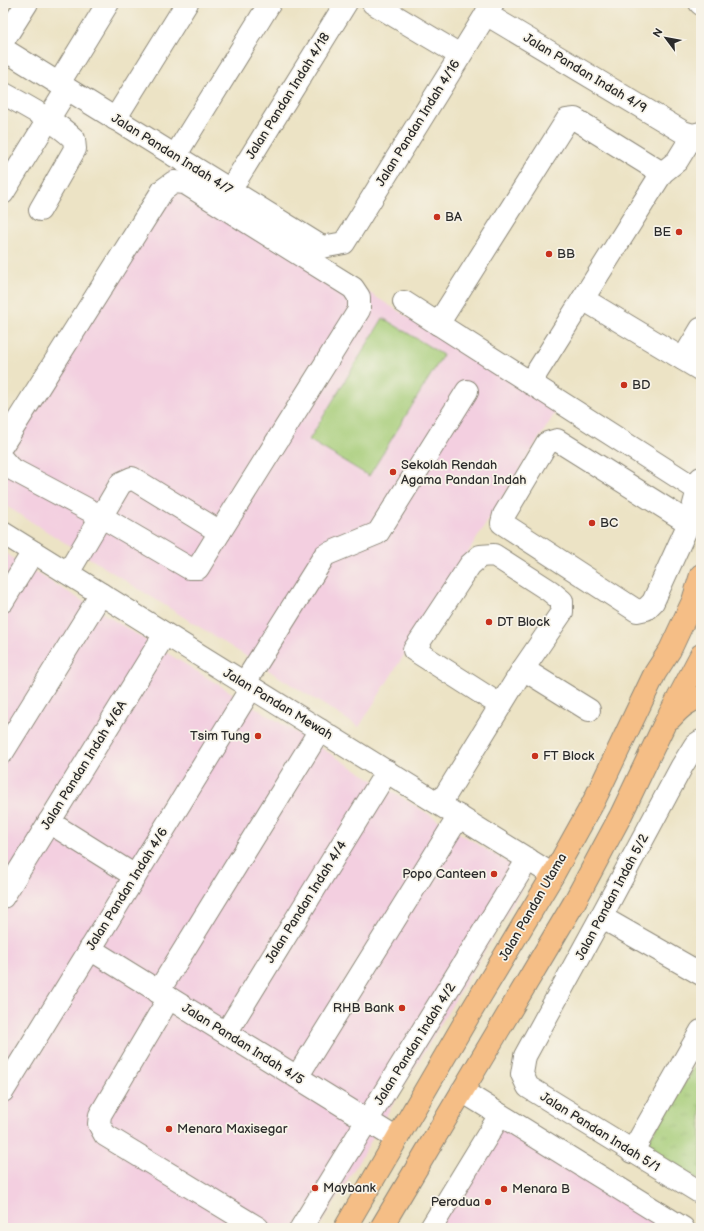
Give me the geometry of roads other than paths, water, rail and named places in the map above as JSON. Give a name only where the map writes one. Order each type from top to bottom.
[{"type":"main road","name":"Jalan Pandan Utama","points":[[345,1228],[469,1015],[553,875],[593,802],[654,673],[670,650],[693,601],[701,575]]},
{"type":"main road","points":[[693,601],[690,632],[693,654],[699,662]]},
{"type":"main road","points":[[654,673],[699,662]]},
{"type":"main road","points":[[382,1228],[574,903],[621,815],[664,725],[699,662]]},
{"type":"main road","points":[[664,725],[683,706],[701,697]]},
{"type":"main road","points":[[397,1139],[411,1135],[433,1125],[462,1091]]},
{"type":"street","points":[[3,41],[26,3]]},
{"type":"street","points":[[3,193],[48,120],[63,86],[108,3]]},
{"type":"street","points":[[115,119],[187,3]]},
{"type":"street","points":[[175,156],[270,3]]},
{"type":"street","name":"Jalan Pandan Indah 4/18","points":[[230,190],[346,3]]},
{"type":"street","points":[[373,3],[460,55]]},
{"type":"street","name":"Jalan Pandan Indah 4/16","points":[[344,243],[489,8]]},
{"type":"street","name":"Jalan Pandan Indah 4/9","points":[[489,8],[693,133]]},
{"type":"street","name":"Jalan Pandan Indah 4/7","points":[[3,49],[322,247],[344,243]]},
{"type":"street","points":[[3,93],[67,132],[74,139],[74,149],[40,210]]},
{"type":"street","points":[[438,324],[567,120],[575,119],[662,173]]},
{"type":"street","points":[[530,383],[662,173],[672,151],[693,133]]},
{"type":"street","points":[[3,444],[163,190],[174,182],[185,183],[353,288],[359,297],[360,310],[198,568],[189,568],[102,517],[10,468],[3,460]]},
{"type":"street","points":[[583,299],[701,370]]},
{"type":"street","points":[[404,302],[530,383],[700,484],[689,523],[653,602],[646,609],[637,611],[502,523],[504,515],[547,443],[557,440],[689,523]]},
{"type":"street","points":[[683,359],[701,329]]},
{"type":"street","name":"Jalan Pandan Indah 4/6","points":[[7,1076],[90,949],[135,876],[325,555],[378,533],[467,391]]},
{"type":"street","points":[[68,573],[121,483],[132,478],[220,532]]},
{"type":"street","name":"Jalan Pandan Mewah","points":[[3,534],[553,875]]},
{"type":"street","points":[[3,601],[33,552]]},
{"type":"street","points":[[440,804],[500,705],[562,612],[562,601],[550,591],[494,555],[480,556],[470,565],[414,650],[500,705]]},
{"type":"street","points":[[3,752],[101,594]]},
{"type":"street","name":"Jalan Pandan Indah 4/6A","points":[[6,884],[49,822],[165,634]]},
{"type":"street","points":[[523,669],[589,710]]},
{"type":"street","points":[[258,1228],[105,1134],[99,1124],[100,1115],[164,995],[320,730]]},
{"type":"street","name":"Jalan Pandan Indah 5/2","points":[[525,1056],[682,766],[695,745],[701,741]]},
{"type":"street","name":"Jalan Pandan Indah 4/4","points":[[226,1033],[387,771]]},
{"type":"street","points":[[297,1077],[459,816]]},
{"type":"street","points":[[49,822],[135,876]]},
{"type":"street","name":"Jalan Pandan Indah 4/2","points":[[301,1228],[528,859]]},
{"type":"street","points":[[601,917],[701,974]]},
{"type":"street","name":"Jalan Pandan Indah 4/5","points":[[90,949],[397,1139]]},
{"type":"street","points":[[632,1152],[701,1031]]},
{"type":"street","name":"Jalan Pandan Indah 5/1","points":[[525,1056],[522,1074],[528,1087],[701,1193]]},
{"type":"street","points":[[462,1091],[682,1228]]},
{"type":"street","points":[[431,1228],[500,1115]]},
{"type":"place","name":"BA","points":[[437,217]]},
{"type":"place","name":"BE","points":[[679,232]]},
{"type":"place","name":"BB","points":[[549,254]]},
{"type":"place","name":"BD","points":[[624,385]]},
{"type":"place","name":"Sekolah Rendah Agama Pandan Indah","points":[[393,472]]},
{"type":"place","name":"BC","points":[[592,523]]},
{"type":"place","name":"DT Block","points":[[489,622]]},
{"type":"place","name":"Tsim Tung","points":[[258,736]]},
{"type":"place","name":"FT Block","points":[[535,756]]},
{"type":"place","name":"Popo Canteen","points":[[494,874]]},
{"type":"place","name":"RHB Bank","points":[[402,1008]]},
{"type":"place","name":"Menara Maxisegar","points":[[169,1129]]},
{"type":"place","name":"Maybank","points":[[315,1188]]},
{"type":"place","name":"Menara B","points":[[504,1189]]},
{"type":"place","name":"Perodua","points":[[488,1202]]}]
